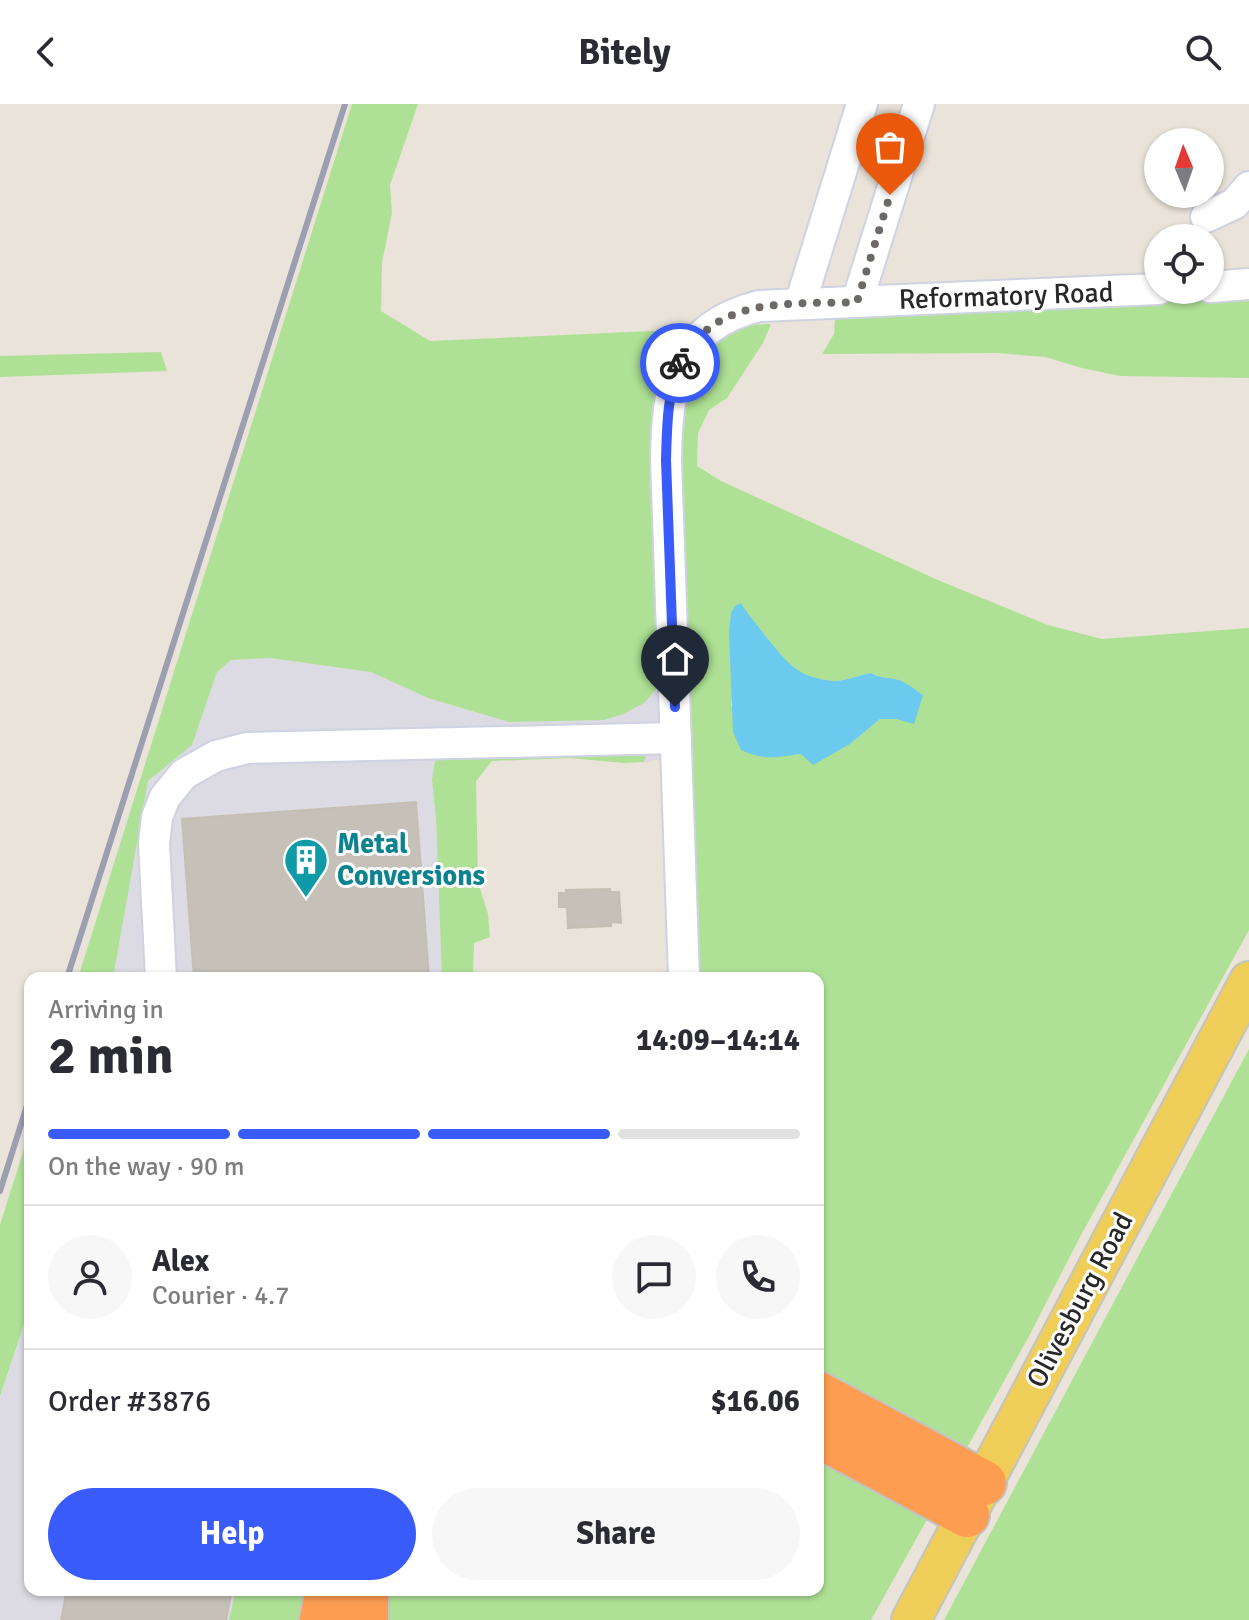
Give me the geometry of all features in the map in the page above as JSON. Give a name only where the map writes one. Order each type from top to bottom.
[{"type":"highway","points":[[824,1398],[975,1499]]},
{"type":"highway","points":[[824,1437],[975,1499]]},
{"type":"highway","points":[[322,1620],[327,1596]]},
{"type":"highway","points":[[366,1596],[366,1620]]},
{"type":"main road","name":"Olivesburg Road","points":[[911,1620],[1249,981]]},
{"type":"street","points":[[800,304],[862,104]]},
{"type":"street","points":[[857,302],[919,104]]},
{"type":"street","points":[[1206,217],[1234,204],[1249,187]]},
{"type":"street","points":[[1224,286],[1249,284]]},
{"type":"street","name":"Reformatory Road","points":[[684,972],[666,460],[672,387],[687,351],[719,320],[759,306],[1144,290]]},
{"type":"street","points":[[161,972],[154,844],[157,817],[165,797],[184,774],[216,756],[247,748],[676,738]]},
{"type":"shaded area","points":[[270,658],[371,672],[428,698],[509,722],[659,686],[661,759],[644,762],[646,756],[633,748],[467,750],[432,780],[442,972],[114,972],[148,780],[192,745],[217,672],[232,660]]},
{"type":"shaded area","points":[[24,1324],[24,1596],[235,1596],[229,1620],[0,1620],[0,1396]]},
{"type":"green space","points":[[352,104],[418,104],[390,185],[392,213],[382,263],[381,311],[430,341],[674,330],[659,360],[652,424],[659,686],[644,703],[604,720],[509,722],[428,698],[371,672],[270,658],[231,660],[217,672],[192,745],[148,781],[114,972],[80,972]]},
{"type":"green space","points":[[1249,297],[1249,378],[1120,376],[1045,357],[997,353],[822,354],[834,334],[835,319],[1144,303],[1224,304],[1224,298]]},
{"type":"green space","points":[[771,324],[763,343],[727,398],[709,410],[698,433],[697,466],[721,481],[940,581],[1048,625],[1102,639],[1249,628],[1249,930],[871,1620],[229,1620],[235,1596],[824,1596],[824,972],[694,972],[677,442],[692,369],[713,342],[745,325]],"holes":[[[741,604],[786,661],[801,673],[821,680],[843,680],[871,673],[882,679],[897,680],[896,719],[880,719],[850,744],[795,755],[731,706]]]},
{"type":"green space","points":[[161,352],[167,371],[0,377],[0,356]]},
{"type":"green space","points":[[633,748],[646,756],[644,762],[624,763],[569,758],[492,761],[476,781],[478,882],[488,914],[490,937],[474,943],[473,972],[442,972],[432,780],[435,761],[451,753]]},
{"type":"green space","points":[[1249,1049],[1249,1620],[944,1620]]},
{"type":"green space","points":[[24,1149],[24,1324],[0,1396],[0,1225]]},
{"type":"water","points":[[741,603],[779,652],[801,672],[834,681],[871,673],[898,680],[923,695],[914,724],[880,719],[850,744],[813,765],[801,754],[764,757],[741,750],[733,732],[729,633],[731,613]]},
{"type":"building","name":"Metal Conversions","points":[[416,802],[429,972],[194,972],[182,819]]},
{"type":"building","points":[[610,889],[610,892],[619,892],[621,923],[568,928],[567,907],[559,907],[559,893],[566,893],[566,890]]},
{"type":"building","points":[[66,1596],[231,1596],[226,1620],[61,1620]]},
{"type":"railway","points":[[69,972],[345,104]]},
{"type":"railway","points":[[0,1191],[24,1115]]},
{"type":"way so far","points":[[680,363],[701,335],[719,320],[739,311],[759,306],[857,302],[890,195]]},
{"type":"place","name":"Metal Conversions","points":[[306,899]]},
{"type":"route","points":[[675,707],[666,460],[667,419],[680,363]]}]
